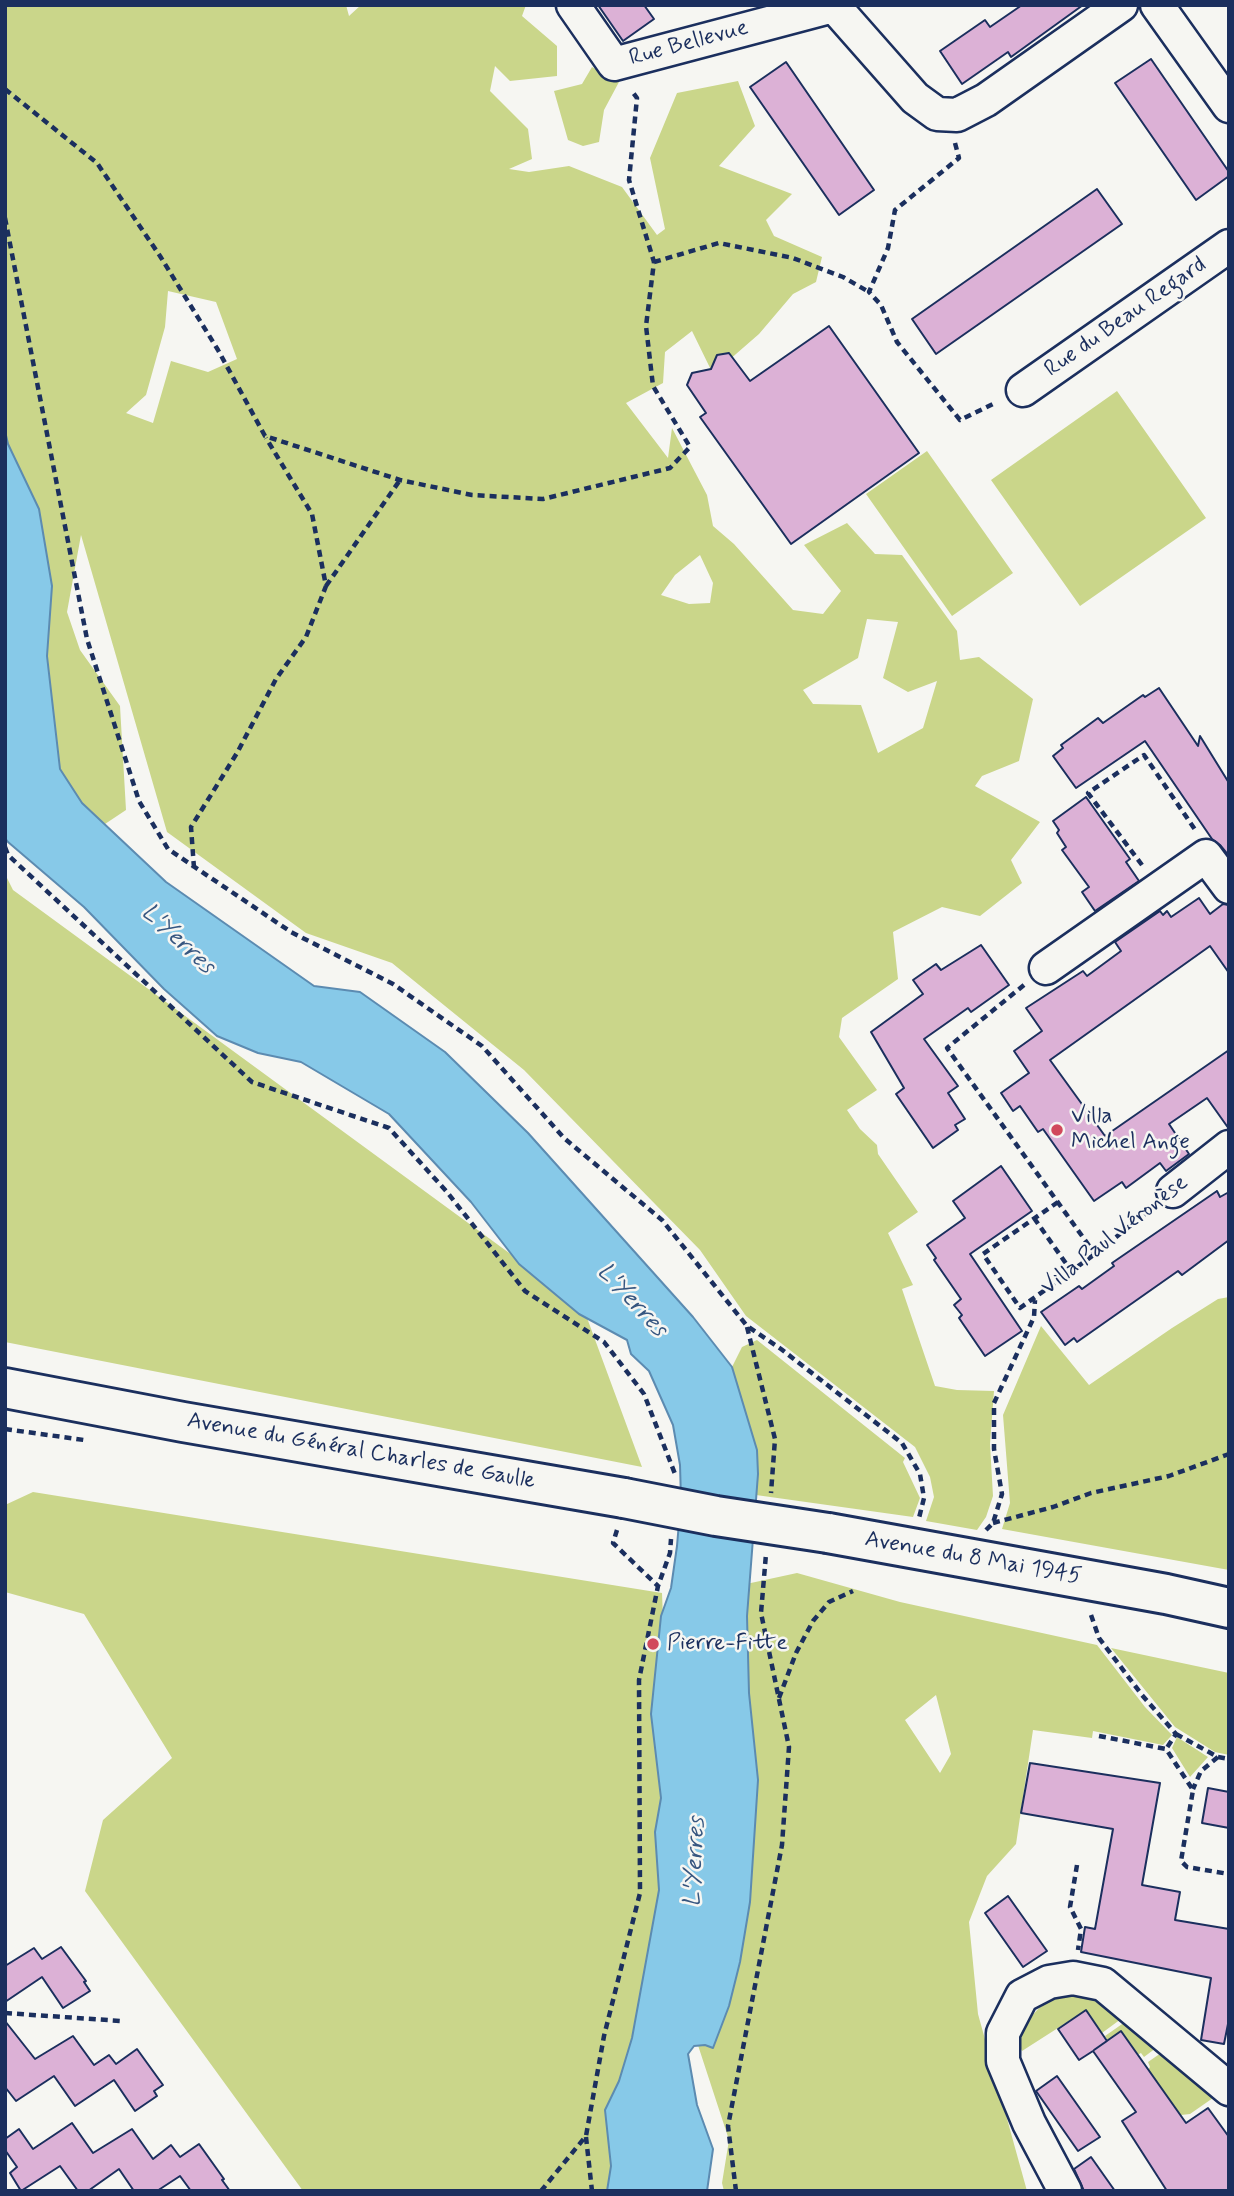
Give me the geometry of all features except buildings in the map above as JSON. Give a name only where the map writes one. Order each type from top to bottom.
[{"type":"main road","name":"Avenue du Général Charles de Gaulle","points":[[5,1388],[183,1422],[621,1514],[716,1516]]},
{"type":"main road","name":"Avenue du 8 Mai 1945","points":[[716,1516],[828,1533],[1166,1594],[1229,1608]]},
{"type":"street","name":"Rue Bellevue","points":[[573,5],[614,64],[833,6]]},
{"type":"street","points":[[1157,5],[1229,106]]},
{"type":"street","points":[[833,6],[915,98],[937,114],[946,115],[957,115],[986,100],[1115,7]]},
{"type":"street","name":"Rue du Beau Regard","points":[[1023,390],[1229,246]]},
{"type":"street","points":[[1046,968],[1206,856],[1229,887]]},
{"type":"street","name":"Villa Paul Véronèse","points":[[1173,1191],[1229,1147]]},
{"type":"street","points":[[1065,2191],[1029,2123],[1003,2061],[1003,2033],[1023,1996],[1049,1982],[1073,1978],[1103,1984],[1229,2089]]},
{"type":"path","points":[[265,436],[400,480],[472,495],[543,499],[670,468],[690,447],[653,386],[646,326],[654,262],[629,180],[637,98],[614,64]]},
{"type":"path","points":[[5,89],[97,163],[160,256],[218,350],[312,514],[326,586]]},
{"type":"path","points":[[869,292],[888,248],[895,210],[959,158],[946,115]]},
{"type":"path","points":[[5,218],[87,639],[139,801],[168,849],[291,932],[393,984],[482,1046],[564,1138],[662,1220],[747,1326],[781,1349],[902,1443],[920,1474],[924,1498],[917,1529]]},
{"type":"path","points":[[654,262],[719,243],[793,258],[843,277],[869,292],[881,305],[897,342],[960,420],[1023,390]]},
{"type":"path","points":[[195,869],[191,827],[237,753],[276,680],[306,637],[326,586],[400,480]]},
{"type":"path","points":[[1159,888],[1088,793],[1144,755],[1210,850],[1206,856]]},
{"type":"path","points":[[1046,968],[947,1048],[1095,1254]]},
{"type":"path","name":"Villa Paul Véronèse","points":[[1035,1299],[1173,1191]]},
{"type":"path","points":[[1035,1299],[1020,1308],[983,1254],[1058,1202]]},
{"type":"path","points":[[1034,1218],[1072,1272]]},
{"type":"path","points":[[978,1538],[993,1523],[1002,1494],[994,1449],[994,1403],[1034,1317],[1035,1299]]},
{"type":"path","points":[[747,1326],[775,1439],[769,1506]]},
{"type":"path","points":[[993,1523],[1053,1507],[1091,1493],[1168,1476],[1229,1454]]},
{"type":"path","points":[[621,1514],[614,1544],[657,1586]]},
{"type":"path","points":[[736,2191],[728,2126],[782,1845],[789,1748],[761,1614],[766,1546]]},
{"type":"path","points":[[779,1698],[796,1653],[813,1621],[830,1602],[853,1591]]},
{"type":"path","points":[[1091,1615],[1099,1638],[1175,1734],[1218,1757],[1229,1759]]},
{"type":"path","points":[[1166,1749],[1175,1734]]},
{"type":"path","points":[[1099,1737],[1166,1749],[1193,1790]]},
{"type":"path","points":[[1218,1757],[1201,1771],[1193,1790],[1181,1861],[1187,1867],[1229,1874]]},
{"type":"path","points":[[1073,1978],[1081,1929],[1070,1907],[1077,1865]]},
{"type":"path","points":[[5,2013],[121,2021]]},
{"type":"path","points":[[586,2136],[592,2191]]},
{"type":"green space","points":[[5,5],[346,5],[349,16],[361,5],[526,5],[522,16],[557,46],[557,76],[510,81],[495,66],[490,91],[528,129],[532,159],[509,169],[529,172],[569,166],[622,187],[657,235],[665,229],[650,158],[677,93],[738,81],[755,126],[719,166],[792,194],[766,220],[774,236],[822,257],[816,282],[793,294],[759,334],[713,374],[692,331],[665,352],[663,383],[626,403],[668,458],[672,428],[707,495],[713,526],[734,544],[793,610],[823,614],[841,591],[804,545],[847,523],[875,554],[902,555],[957,631],[960,660],[979,657],[1033,699],[1019,761],[982,776],[975,786],[1040,822],[1011,860],[1022,883],[980,916],[942,907],[893,932],[898,979],[842,1018],[839,1037],[877,1090],[847,1110],[860,1129],[877,1145],[878,1154],[918,1212],[888,1233],[913,1285],[902,1289],[935,1386],[957,1390],[994,1391],[990,1444],[993,1496],[986,1517],[977,1530],[926,1521],[934,1497],[930,1477],[915,1447],[746,1316],[700,1250],[524,1070],[392,963],[306,933],[167,832],[81,535],[67,612],[80,650],[120,706],[126,810],[90,834],[53,776],[5,498]],"holes":[[[168,291],[216,302],[237,359],[208,372],[171,361],[153,423],[126,413],[146,395],[165,327]],[[700,555],[713,583],[710,603],[689,604],[661,595],[675,575]],[[867,619],[898,622],[883,678],[908,692],[937,681],[923,728],[878,753],[861,705],[813,704],[803,690],[858,658]]]},
{"type":"green space","points":[[592,67],[619,82],[604,110],[599,142],[583,146],[568,140],[554,91],[582,84]]},
{"type":"green space","points":[[1117,391],[1206,518],[1080,606],[991,480]]},
{"type":"green space","points":[[927,451],[1013,573],[952,616],[866,494]]},
{"type":"green space","points":[[5,874],[13,890],[583,1307],[642,1467],[5,1342]]},
{"type":"green space","points":[[1229,1297],[1229,1570],[1002,1529],[1010,1503],[1003,1415],[1041,1326],[1089,1385],[1218,1299]]},
{"type":"green space","points":[[757,1340],[905,1458],[903,1462],[920,1498],[913,1517],[756,1495],[757,1450],[732,1367],[742,1347]]},
{"type":"green space","points":[[33,1492],[662,1593],[667,1722],[665,1939],[629,2191],[303,2191],[85,1891],[103,1820],[172,1758],[84,1614],[5,1592],[5,1505]]},
{"type":"green space","points":[[797,1573],[900,1602],[1097,1645],[1145,1707],[1172,1735],[1163,1745],[1093,1731],[1092,1738],[1033,1730],[1016,1844],[987,1876],[969,1922],[978,2014],[1027,2191],[724,2191],[722,2183],[729,2140],[693,2030],[737,1586]],"holes":[[[936,1695],[951,1754],[940,1773],[905,1720]]]},
{"type":"green space","points":[[1111,1648],[1229,1673],[1229,1755],[1215,1752],[1175,1727]]},
{"type":"green space","points":[[1177,1737],[1208,1757],[1190,1777],[1172,1748]]},
{"type":"green space","points":[[1069,1995],[1084,1995],[1105,2003],[1121,2019],[1102,2033],[1086,2010],[1022,2051],[1022,2031],[1029,2019],[1051,2000]]},
{"type":"green space","points":[[1125,2022],[1156,2048],[1144,2057],[1141,2053],[1137,2055],[1108,2041],[1105,2036]]},
{"type":"green space","points":[[1161,2053],[1213,2098],[1190,2114],[1181,2115],[1166,2124],[1148,2070],[1148,2062]]},
{"type":"water","name":"L'Yerres","points":[[5,431],[8,444],[39,509],[52,586],[47,656],[60,769],[82,803],[166,882],[314,986],[360,992],[445,1052],[528,1133],[693,1317],[732,1367],[757,1450],[758,1474],[747,1616],[749,1693],[758,1780],[750,1902],[729,2006],[713,2048],[705,2045],[694,2046],[688,2054],[697,2105],[713,2149],[707,2191],[607,2191],[611,2166],[605,2110],[619,2081],[632,2038],[659,1890],[655,1832],[661,1798],[651,1714],[661,1616],[671,1588],[681,1499],[680,1465],[673,1425],[649,1371],[631,1354],[627,1340],[579,1314],[519,1264],[471,1202],[389,1114],[301,1062],[258,1053],[217,1036],[164,989],[84,907],[5,838]]},
{"type":"place","name":"Villa Michel Ange","points":[[1057,1130]]},
{"type":"place","name":"Pierre-Fitte","points":[[653,1644]]}]
